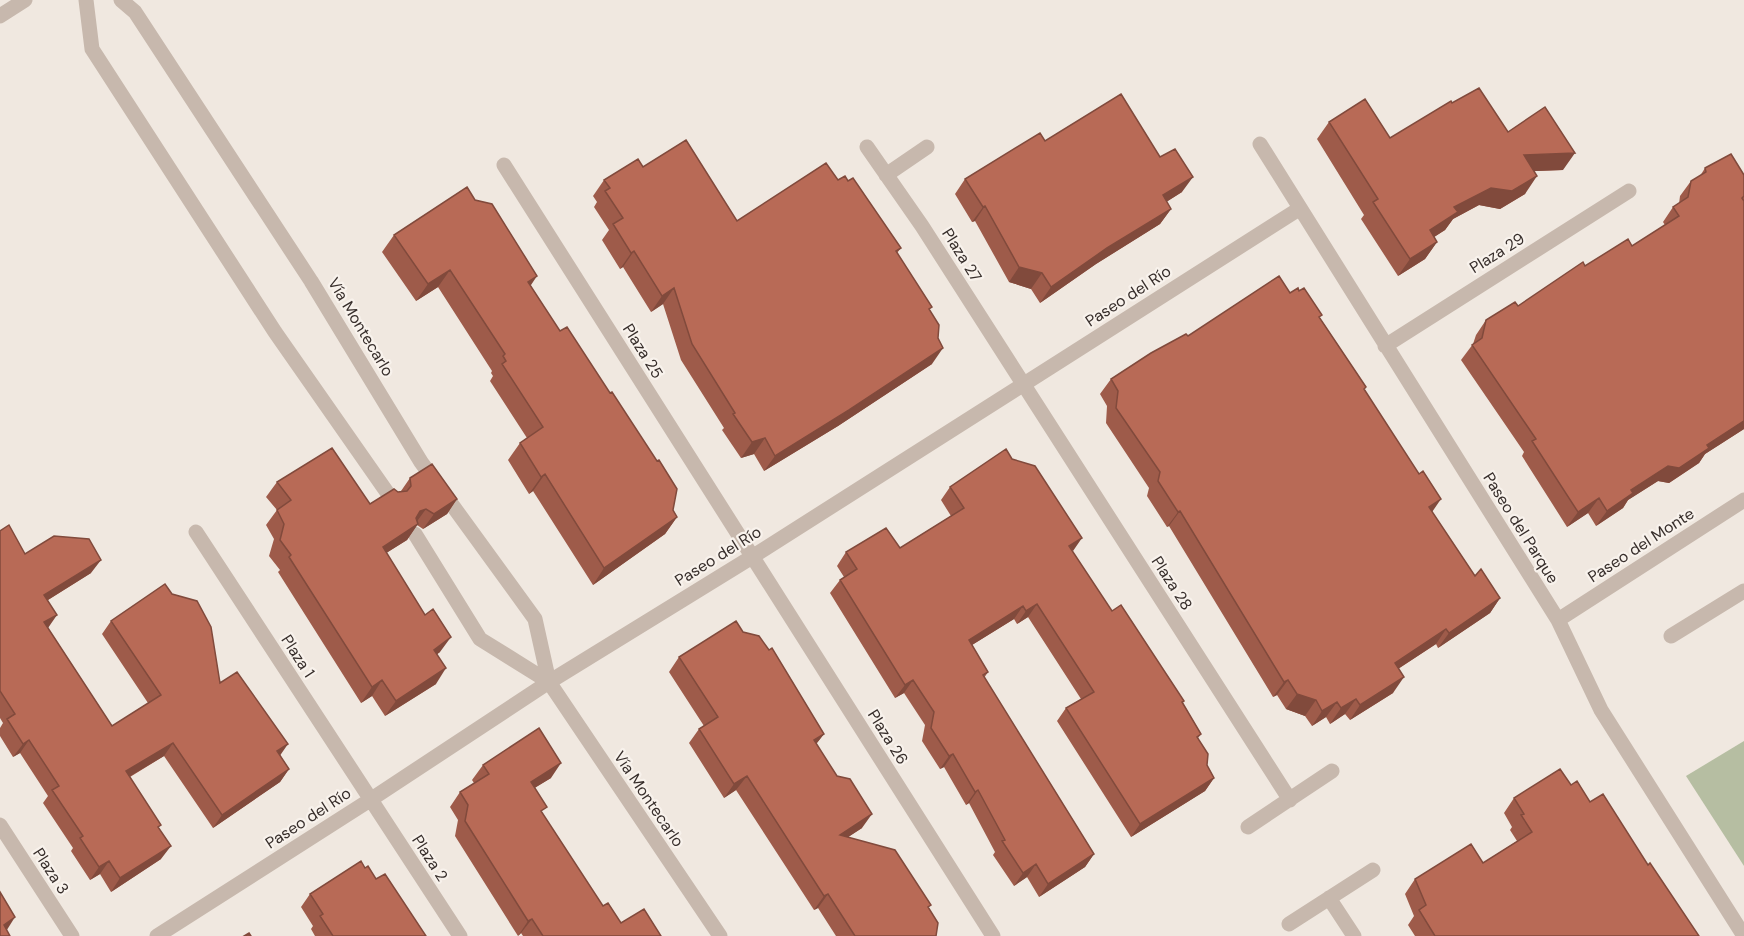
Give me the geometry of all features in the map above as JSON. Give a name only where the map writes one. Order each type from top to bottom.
[{"type":"street","points":[[0,16],[25,0]]},
{"type":"street","points":[[86,0],[92,49],[275,332],[392,498]]},
{"type":"street","name":"Vía Montecarlo","points":[[121,0],[135,12],[311,280],[421,462],[535,619],[549,682],[720,936]]},
{"type":"street","name":"Paseo del Parque","points":[[1260,144],[1558,620],[1601,710],[1744,936]]},
{"type":"street","name":"Plaza 27","points":[[867,147],[922,226],[1023,385]]},
{"type":"street","points":[[886,175],[927,147]]},
{"type":"street","name":"Plaza 25","points":[[504,165],[752,557]]},
{"type":"street","name":"Plaza 29","points":[[1385,346],[1629,191]]},
{"type":"street","name":"Paseo del Río","points":[[157,936],[549,682],[752,557],[1299,209]]},
{"type":"street","name":"Plaza 28","points":[[1023,385],[1290,800]]},
{"type":"street","name":"Paseo del Monte","points":[[1558,620],[1744,500]]},
{"type":"street","name":"Plaza 1","points":[[196,532],[370,800]]},
{"type":"street","name":"Vía Montecarlo","points":[[415,534],[480,639],[549,682]]},
{"type":"street","name":"Plaza 26","points":[[752,557],[993,936]]},
{"type":"street","points":[[1671,636],[1744,591]]},
{"type":"street","points":[[1248,827],[1332,771]]},
{"type":"street","name":"Plaza 2","points":[[370,800],[459,936]]},
{"type":"street","name":"Plaza 3","points":[[0,825],[72,936]]},
{"type":"street","points":[[1289,924],[1373,870]]},
{"type":"street","points":[[1329,898],[1354,936]]},
{"type":"green space","points":[[1744,741],[1744,866],[1686,776]]},
{"type":"building","points":[[1479,88],[1508,132],[1545,107],[1575,153],[1524,155],[1537,176],[1512,191],[1491,188],[1454,207],[1458,212],[1430,230],[1437,242],[1410,259],[1373,202],[1378,199],[1329,122],[1365,99],[1390,138],[1451,101],[1452,103]]},
{"type":"building","points":[[1121,94],[1160,157],[1175,149],[1193,177],[1163,195],[1171,209],[1107,248],[1051,287],[1042,273],[1019,267],[985,206],[983,207],[965,179],[1040,133],[1045,141]]},
{"type":"building","points":[[686,140],[737,221],[826,163],[838,180],[845,176],[848,181],[853,178],[901,248],[896,251],[932,307],[929,309],[939,325],[938,338],[943,348],[775,456],[765,438],[752,442],[692,344],[674,288],[662,296],[634,251],[631,253],[613,224],[623,218],[605,191],[610,188],[604,180],[638,159],[643,167]]},
{"type":"building","points":[[1731,154],[1744,175],[1744,196],[1742,198],[1744,201],[1744,421],[1707,445],[1709,448],[1679,468],[1668,466],[1631,490],[1633,493],[1607,511],[1599,498],[1578,512],[1532,441],[1536,439],[1472,345],[1482,338],[1486,320],[1515,302],[1518,306],[1583,262],[1585,266],[1628,239],[1632,246],[1679,216],[1673,207],[1688,197],[1691,181],[1706,172],[1705,168]]},
{"type":"building","points":[[467,187],[475,200],[492,204],[537,276],[528,282],[560,331],[567,327],[677,489],[673,510],[677,517],[604,568],[545,474],[541,477],[520,443],[543,427],[502,364],[506,361],[503,356],[505,354],[450,270],[428,284],[394,235]]},
{"type":"building","points":[[1279,276],[1290,293],[1298,288],[1299,291],[1304,288],[1322,315],[1319,317],[1366,387],[1364,389],[1419,474],[1423,471],[1441,499],[1429,507],[1475,576],[1481,569],[1500,598],[1449,633],[1446,629],[1395,663],[1404,677],[1360,705],[1356,699],[1341,708],[1337,702],[1322,711],[1316,700],[1297,694],[1288,680],[1284,682],[1180,511],[1178,512],[1158,481],[1160,472],[1116,408],[1118,391],[1111,379],[1151,353],[1186,334],[1188,336]]},
{"type":"building","points":[[332,448],[370,504],[394,489],[398,492],[407,491],[411,486],[410,478],[432,464],[457,499],[434,514],[426,509],[420,511],[416,518],[418,524],[383,547],[425,615],[433,609],[451,637],[434,650],[446,668],[396,701],[382,680],[372,687],[280,540],[284,524],[277,510],[291,500],[277,482]]},
{"type":"building","points":[[1006,449],[1012,459],[1035,466],[1082,538],[1069,546],[1112,611],[1121,605],[1184,701],[1182,702],[1201,734],[1197,737],[1208,754],[1207,765],[1214,778],[1140,824],[1066,708],[1094,692],[1037,604],[1026,611],[1023,606],[969,640],[988,672],[983,675],[1094,854],[1048,884],[1036,864],[1023,873],[1002,841],[1005,840],[978,790],[975,792],[953,754],[949,756],[931,728],[934,712],[913,680],[905,685],[840,580],[857,569],[846,552],[886,528],[900,548],[964,508],[950,487]]},
{"type":"building","points":[[9,525],[25,554],[54,536],[89,539],[101,560],[44,595],[57,615],[44,622],[112,726],[161,695],[111,621],[165,584],[172,594],[197,601],[211,627],[220,683],[237,672],[288,744],[277,751],[289,769],[222,815],[173,743],[126,771],[161,825],[158,827],[171,846],[120,878],[109,861],[99,867],[80,838],[83,836],[52,790],[59,786],[29,740],[23,744],[7,719],[15,714],[0,691],[0,531]]},
{"type":"building","points":[[736,621],[743,632],[759,636],[769,650],[772,648],[824,734],[814,740],[837,776],[850,779],[872,814],[840,835],[895,850],[931,905],[928,907],[938,923],[936,936],[855,936],[828,894],[824,896],[747,776],[734,784],[699,729],[718,717],[679,657]]},
{"type":"building","points":[[539,728],[561,763],[531,782],[547,807],[541,811],[603,906],[608,903],[621,923],[644,909],[661,936],[543,936],[532,919],[528,921],[465,821],[468,805],[460,792],[489,774],[483,765]]},
{"type":"building","points":[[1560,769],[1571,785],[1577,781],[1590,802],[1603,794],[1648,865],[1650,863],[1699,936],[1435,936],[1419,910],[1426,905],[1415,879],[1471,844],[1483,863],[1532,832],[1514,798]]},
{"type":"building","points":[[361,861],[365,868],[368,866],[376,879],[385,874],[426,936],[333,936],[310,894]]},
{"type":"building","points":[[0,892],[15,917],[4,925],[10,936],[0,936]]}]
